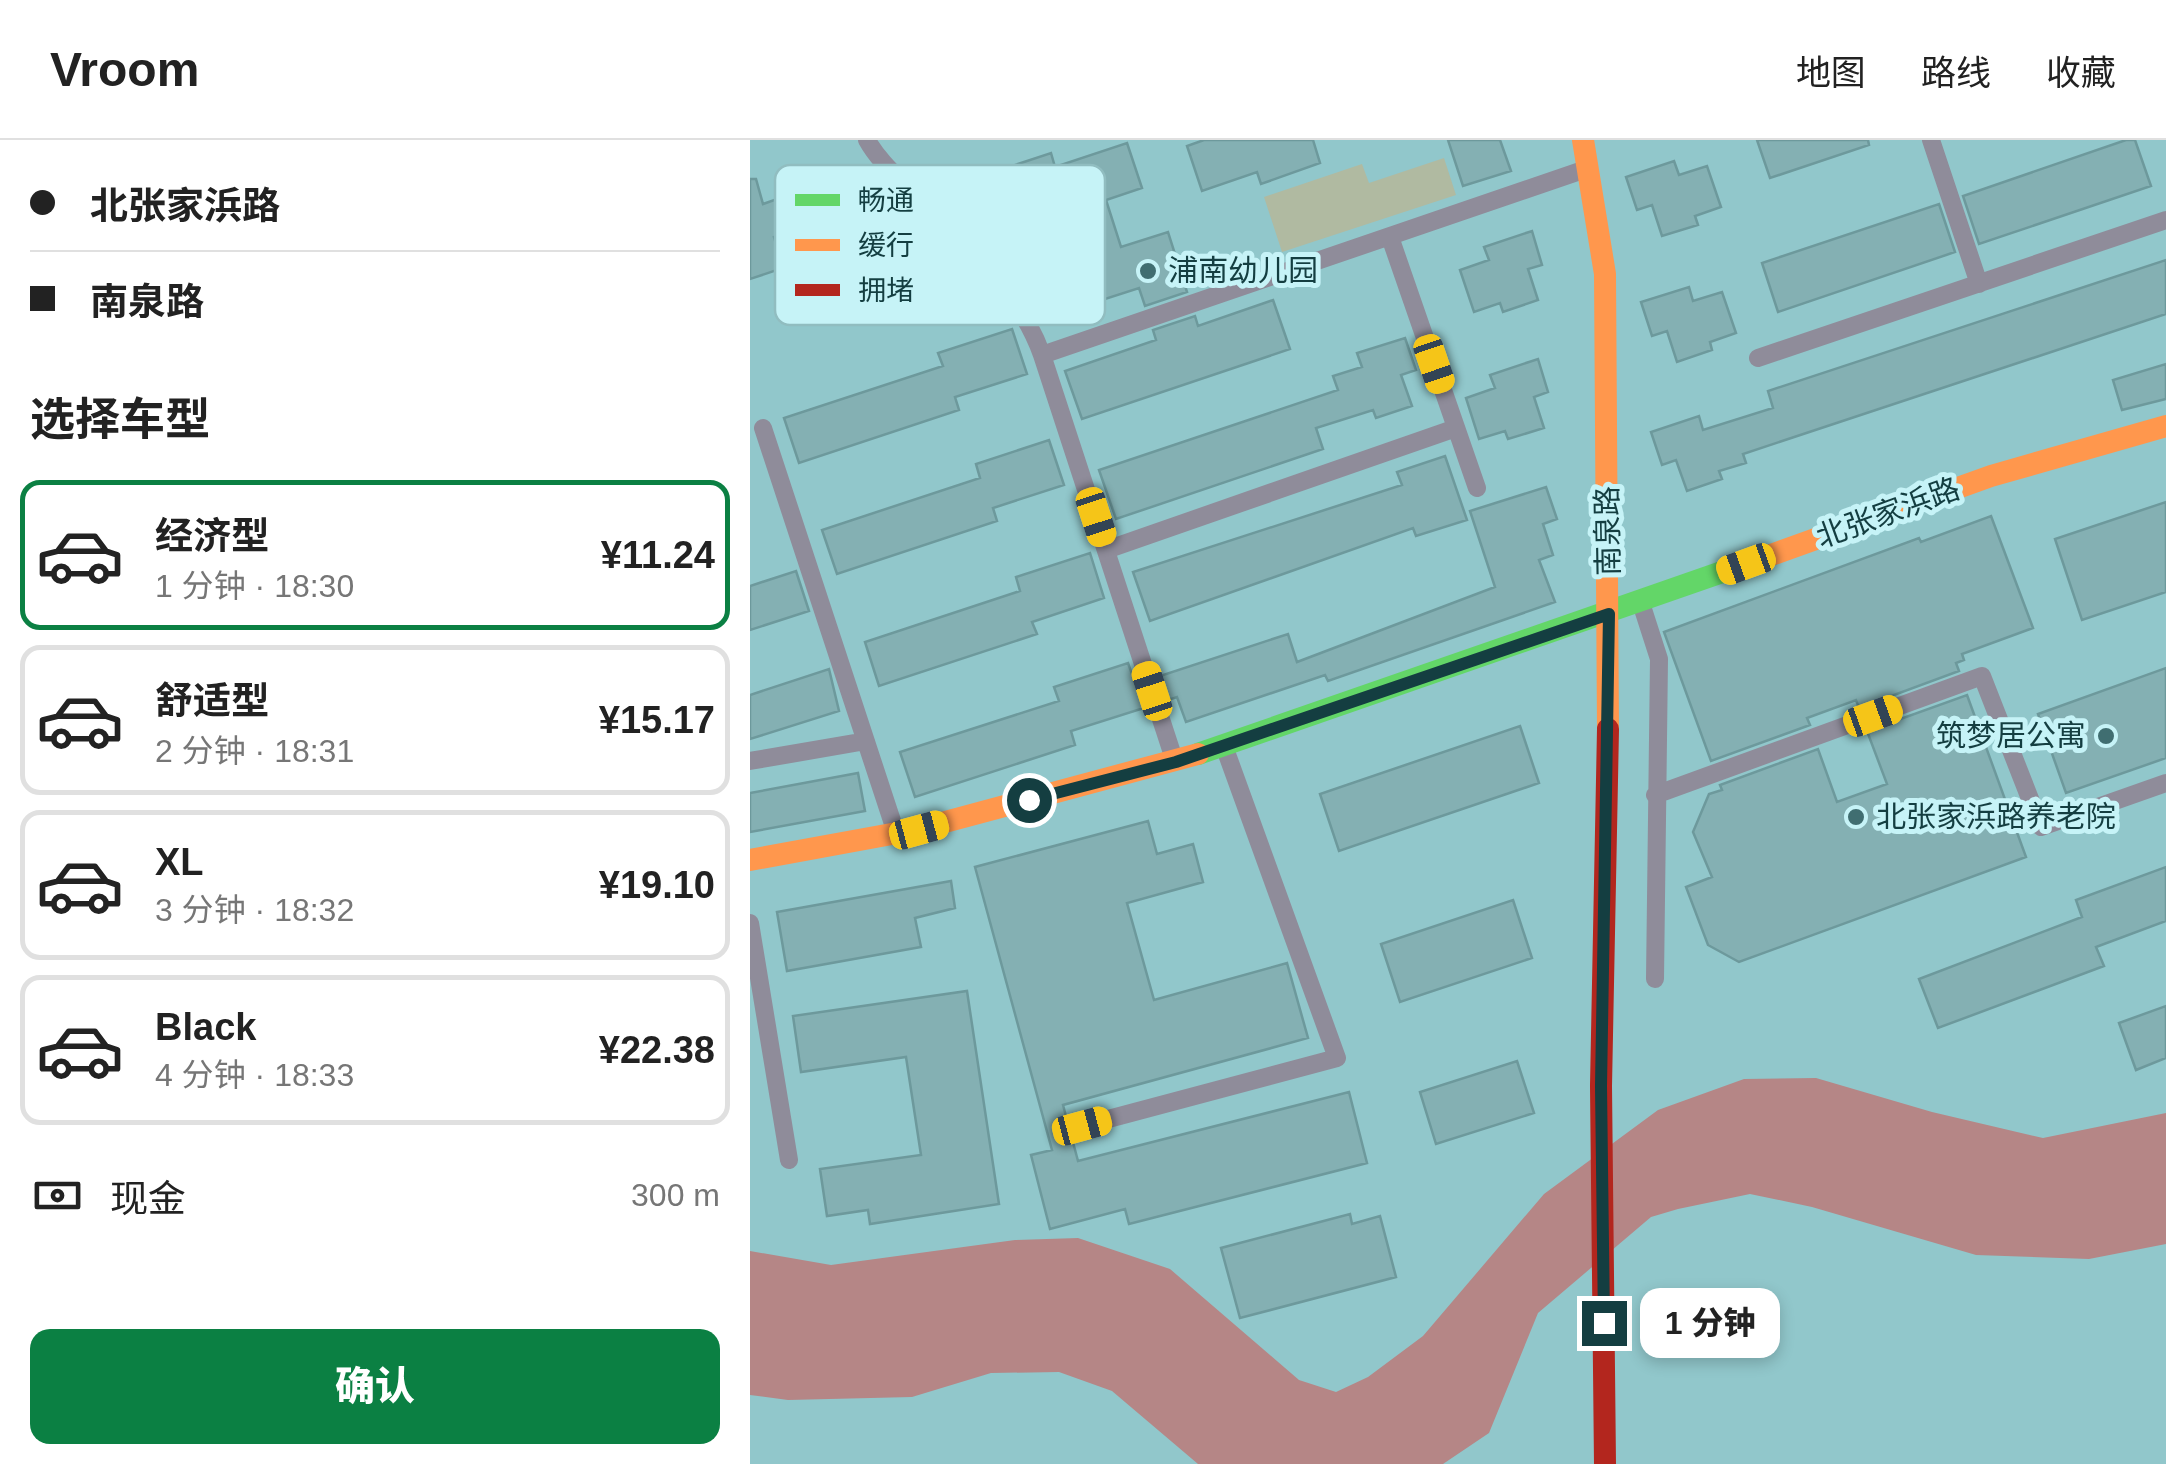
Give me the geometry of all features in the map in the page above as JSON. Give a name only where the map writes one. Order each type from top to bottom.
[{"type":"street","name":"南泉路","points":[[1583,140],[1606,274],[1609,614],[1601,1086],[1605,1464]]},
{"type":"street","name":"北张家浜路","points":[[750,860],[896,834],[1176,762],[1609,614],[1991,476],[2166,426]]},
{"type":"lane","points":[[867,140],[886,165]]},
{"type":"lane","points":[[1930,140],[1979,284]]},
{"type":"lane","points":[[1042,355],[1588,168]]},
{"type":"lane","points":[[1758,358],[2166,220]]},
{"type":"lane","points":[[1390,237],[1477,488]]},
{"type":"lane","points":[[1029,325],[1042,355],[1176,762]]},
{"type":"lane","points":[[763,428],[896,834]]},
{"type":"lane","points":[[1106,550],[1456,428]]},
{"type":"lane","points":[[1641,602],[1658,659],[1655,979]]},
{"type":"lane","points":[[1654,795],[1982,676],[2041,828],[2166,783]]},
{"type":"lane","points":[[750,762],[866,740]]},
{"type":"lane","points":[[1082,1126],[1337,1058],[1224,745]]},
{"type":"lane","points":[[750,923],[789,1160]]},
{"type":"green space","points":[[1444,158],[1456,195],[1282,252],[1264,197],[1362,164],[1369,183]]},
{"type":"shaded area","points":[[1816,1078],[1932,1112],[2043,1138],[2166,1113],[2166,1244],[2089,1259],[1976,1255],[1812,1207],[1750,1194],[1651,1217],[1538,1313],[1489,1433],[1443,1464],[1198,1464],[1112,1391],[1059,1372],[991,1373],[912,1397],[788,1400],[750,1395],[750,1251],[831,1265],[1015,1240],[1078,1238],[1170,1269],[1299,1380],[1336,1392],[1368,1377],[1423,1336],[1544,1194],[1658,1110],[1744,1079]]},
{"type":"building","points":[[1204,140],[1313,140],[1320,163],[1261,184],[1257,172],[1202,191],[1187,146]]},
{"type":"building","points":[[1448,140],[1500,140],[1511,171],[1463,186]]},
{"type":"building","points":[[1757,140],[1868,140],[1869,145],[1770,178]]},
{"type":"building","points":[[2135,140],[2151,186],[1979,244],[1963,196]]},
{"type":"building","points":[[1127,143],[1142,188],[1106,200],[1121,247],[1168,232],[1187,292],[1145,306],[1139,288],[1105,299],[1105,165],[1061,165]]},
{"type":"building","points":[[1051,153],[1054,165],[1015,165]]},
{"type":"building","points":[[1674,161],[1679,175],[1707,166],[1721,207],[1695,216],[1698,225],[1662,236],[1652,205],[1637,210],[1626,177]]},
{"type":"building","points":[[750,179],[756,179],[763,204],[775,200],[775,271],[750,279]]},
{"type":"building","points":[[1939,204],[1955,252],[1778,312],[1762,263]]},
{"type":"building","points":[[1532,231],[1542,265],[1528,269],[1538,300],[1503,312],[1500,303],[1474,312],[1460,270],[1489,260],[1484,247]]},
{"type":"building","points":[[2166,260],[2166,314],[1743,454],[1746,463],[1719,471],[1722,479],[1687,491],[1676,460],[1662,465],[1651,432],[1699,416],[1703,430],[1773,408],[1768,391]]},
{"type":"building","points":[[1689,287],[1693,301],[1722,292],[1736,333],[1710,342],[1712,350],[1677,362],[1667,331],[1652,336],[1641,302]]},
{"type":"building","points":[[1273,300],[1290,349],[1082,419],[1065,371],[1156,340],[1153,330],[1195,316],[1198,326]]},
{"type":"building","points":[[1012,329],[1027,374],[955,397],[959,410],[799,463],[784,418],[943,366],[938,353]]},
{"type":"building","points":[[1405,338],[1416,370],[1401,375],[1412,406],[1376,418],[1373,410],[1316,428],[1323,449],[1116,519],[1099,470],[1338,390],[1333,376],[1362,367],[1357,353]]},
{"type":"building","points":[[1538,359],[1548,392],[1534,397],[1544,428],[1508,439],[1505,431],[1479,439],[1466,398],[1495,388],[1490,375]]},
{"type":"building","points":[[2166,364],[2166,399],[2122,410],[2113,380]]},
{"type":"building","points":[[1049,440],[1064,485],[993,508],[997,521],[837,574],[822,530],[980,478],[976,464]]},
{"type":"building","points":[[1445,456],[1467,520],[1416,536],[1413,528],[1150,621],[1133,572],[1402,485],[1397,472]]},
{"type":"building","points":[[1546,487],[1557,519],[1543,524],[1553,555],[1539,560],[1555,602],[1328,681],[1325,675],[1186,722],[1177,697],[1168,700],[1160,676],[1288,634],[1297,662],[1495,587],[1470,511]]},
{"type":"building","points":[[2166,502],[2166,592],[2082,620],[2055,539]]},
{"type":"building","points":[[1991,516],[2033,628],[1962,654],[1964,660],[1956,663],[1959,671],[1859,708],[1856,700],[1807,718],[1810,725],[1711,761],[1664,632],[1919,538],[1921,542]]},
{"type":"building","points":[[1090,553],[1104,598],[1032,622],[1037,634],[879,686],[865,642],[1020,591],[1016,577]]},
{"type":"building","points":[[796,571],[809,611],[750,630],[750,586]]},
{"type":"building","points":[[1128,663],[1144,708],[1071,731],[1075,745],[915,797],[900,752],[1059,701],[1054,687]]},
{"type":"building","name":"筑梦居公寓","points":[[2166,668],[2166,758],[2066,793],[2038,714]]},
{"type":"building","points":[[829,669],[839,711],[750,739],[750,695]]},
{"type":"building","name":"北张家浜路养老院","points":[[1967,695],[2026,857],[1739,962],[1708,945],[1686,887],[1712,877],[1693,832],[1709,794],[1722,790],[1720,785],[1818,749],[1837,802],[1887,784],[1867,731]]},
{"type":"building","points":[[1520,726],[1539,783],[1339,851],[1320,794]]},
{"type":"building","points":[[858,773],[865,811],[750,832],[750,793]]},
{"type":"building","points":[[1148,821],[1157,854],[1193,844],[1203,882],[1127,903],[1154,1000],[1287,963],[1308,1038],[1063,1105],[1078,1161],[1349,1092],[1367,1163],[1129,1224],[1125,1209],[1050,1229],[1031,1155],[1052,1150],[975,867]]},
{"type":"building","points":[[2166,867],[2166,921],[2096,947],[2104,966],[1938,1028],[1919,979],[2082,917],[2076,900]]},
{"type":"building","points":[[951,881],[955,908],[915,918],[921,947],[787,971],[777,912]]},
{"type":"building","points":[[1513,900],[1532,958],[1400,1002],[1381,944]]},
{"type":"building","points":[[967,991],[999,1204],[870,1224],[868,1210],[827,1216],[820,1169],[921,1155],[906,1057],[801,1072],[793,1016]]},
{"type":"building","points":[[2166,1006],[2166,1058],[2136,1070],[2119,1023]]},
{"type":"building","points":[[1517,1061],[1534,1113],[1436,1144],[1420,1092]]},
{"type":"building","points":[[1350,1214],[1352,1224],[1380,1216],[1396,1277],[1240,1318],[1221,1248]]},
{"type":"traffic: fast","points":[[1198,754],[1771,555]]},
{"type":"traffic: slow","points":[[1583,140],[1605,274],[1608,729]]},
{"type":"traffic: slow","points":[[1771,555],[1991,476],[2166,426]]},
{"type":"traffic: slow","points":[[750,860],[919,829],[1198,754]]},
{"type":"traffic: jam","points":[[1605,1464],[1601,1086],[1608,729]]},
{"type":"place","name":"浦南幼儿园","points":[[1148,271]]},
{"type":"place","name":"筑梦居公寓","points":[[2106,736]]},
{"type":"place","name":"北张家浜路养老院","points":[[1856,817]]},
{"type":"route","points":[[1029,800],[1176,762],[1609,614],[1607,918],[1601,1086],[1604,1323]]}]
